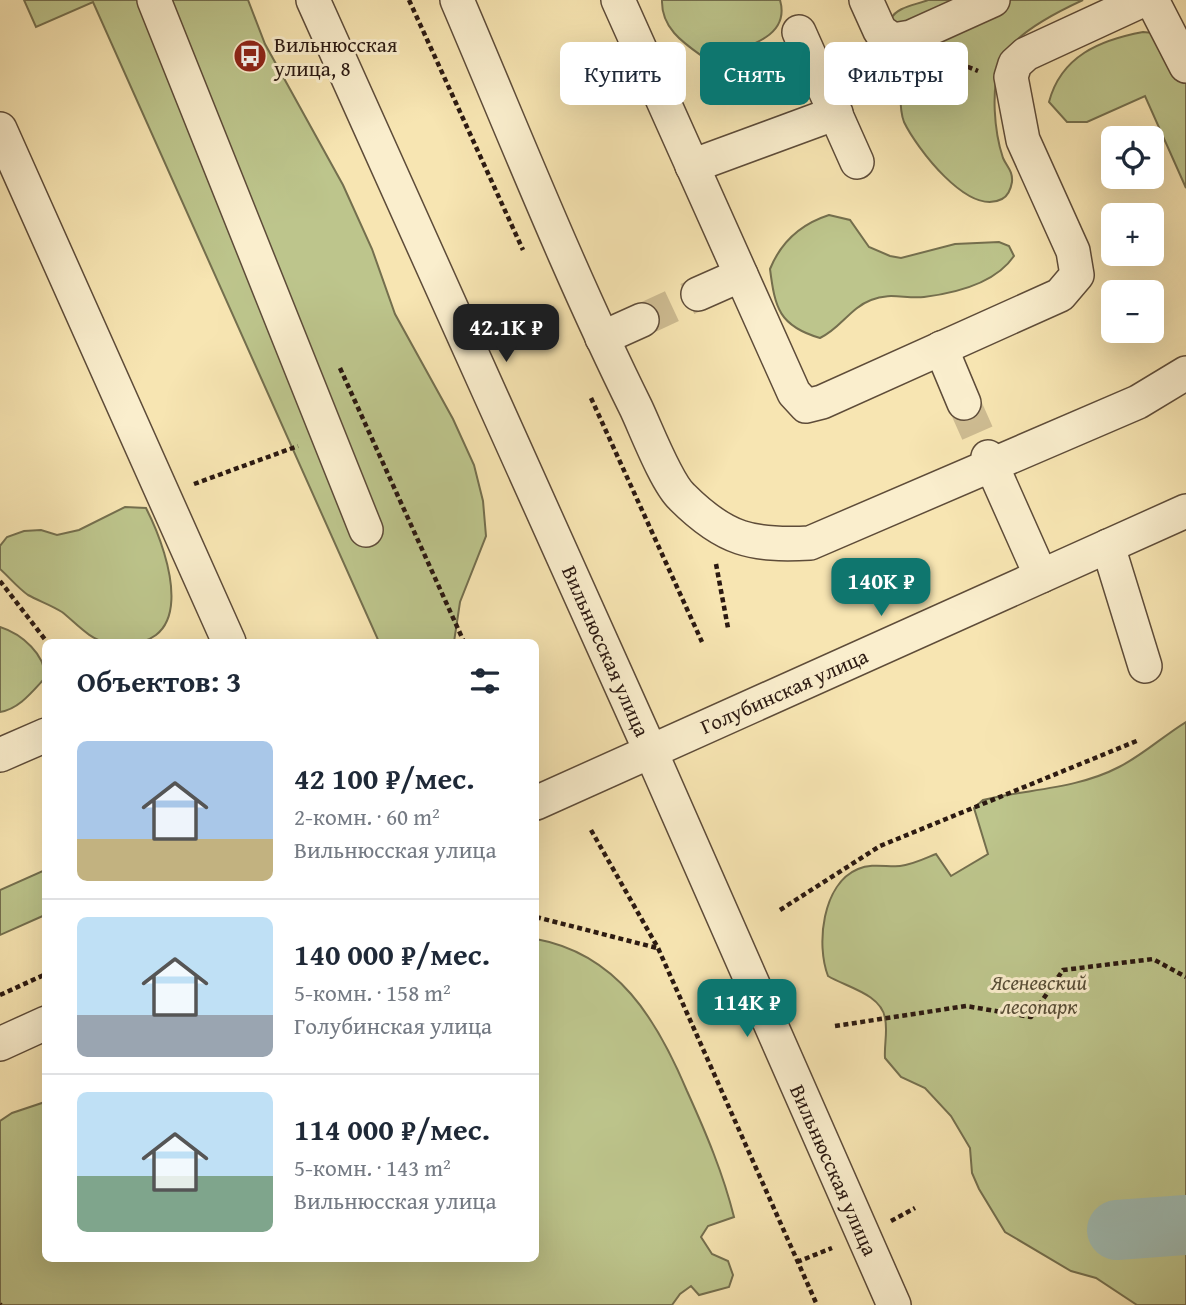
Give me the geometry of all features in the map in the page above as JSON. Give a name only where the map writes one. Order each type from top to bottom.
[{"type":"street","points":[[153,0],[366,530]]},
{"type":"street","name":"Вильнюсская улица","points":[[313,0],[650,750],[894,1305]]},
{"type":"street","points":[[457,0],[601,338],[679,495],[708,521],[737,537],[768,545],[810,543],[990,461],[1138,402],[1186,373]]},
{"type":"street","points":[[618,0],[794,393],[806,406],[822,402],[1060,295],[1077,275],[1073,251],[1023,139],[1011,76],[1016,64],[1026,54],[1143,0]]},
{"type":"street","points":[[866,0],[880,31],[893,40],[911,37],[993,0]]},
{"type":"street","points":[[1152,0],[1186,66]]},
{"type":"street","points":[[799,32],[857,162]]},
{"type":"street","points":[[692,166],[836,113]]},
{"type":"street","points":[[0,129],[228,639]]},
{"type":"street","points":[[698,294],[741,275]]},
{"type":"street","points":[[601,338],[642,320]]},
{"type":"street","points":[[941,348],[964,402]]},
{"type":"street","points":[[990,461],[1041,576]]},
{"type":"street","name":"Голубинская улица","points":[[539,802],[1186,511]]},
{"type":"street","points":[[1108,546],[1145,666]]},
{"type":"street","points":[[0,755],[42,737]]},
{"type":"street","points":[[0,1044],[42,1025]]},
{"type":"path","points":[[911,37],[970,69],[1011,76]]},
{"type":"path","points":[[164,496],[364,421]]},
{"type":"path","points":[[708,521],[728,628]]},
{"type":"path","points":[[0,581],[45,639]]},
{"type":"path","points":[[780,909],[880,846],[1139,740]]},
{"type":"path","points":[[591,830],[658,948],[817,1305]]},
{"type":"path","points":[[539,918],[658,948]]},
{"type":"path","points":[[835,1026],[966,1006],[1031,1017],[1063,970],[1153,959],[1186,977]]},
{"type":"path","points":[[0,995],[42,976]]},
{"type":"green space","points":[[24,0],[248,0],[265,44],[343,185],[372,249],[395,314],[453,419],[474,465],[483,501],[486,536],[460,602],[454,639],[378,639],[93,2],[36,27]]},
{"type":"green space","points":[[662,0],[780,0],[781,14],[778,26],[758,42],[700,42],[700,54],[676,35],[663,10]]},
{"type":"green space","points":[[928,0],[1083,0],[1024,34],[1013,43],[1000,63],[995,85],[997,136],[1012,178],[1009,192],[1002,199],[989,202],[974,198],[959,189],[931,162],[904,122],[901,105],[968,105],[968,42],[888,42],[891,19],[902,9]]},
{"type":"green space","points":[[1143,32],[1186,36],[1186,188],[1164,139],[1164,126],[1158,126],[1145,96],[1087,122],[1067,122],[1049,102],[1055,86],[1073,62],[1098,46]]},
{"type":"green space","points":[[829,215],[850,220],[869,247],[890,256],[901,258],[955,244],[999,242],[1009,246],[1014,256],[996,274],[962,290],[924,297],[891,296],[871,300],[820,338],[796,328],[787,321],[777,305],[770,269],[780,250],[793,235],[810,223]]},
{"type":"green space","points":[[125,507],[146,508],[156,529],[170,577],[171,600],[167,620],[156,635],[146,639],[97,639],[62,612],[28,595],[0,569],[0,546],[7,537],[24,531],[41,530],[57,535],[79,530]]},
{"type":"green space","points":[[0,627],[31,646],[42,664],[42,681],[19,704],[0,712]]},
{"type":"green space","name":"Ясеневский лесопарк","points":[[1186,722],[1186,1305],[1137,1305],[1096,1278],[1071,1271],[1005,1232],[979,1189],[972,1173],[970,1148],[951,1116],[925,1088],[901,1077],[885,1058],[886,1028],[882,1010],[870,997],[828,976],[824,963],[823,932],[825,917],[836,888],[858,869],[905,865],[936,854],[951,876],[988,854],[974,808],[983,800],[1069,784],[1103,774],[1136,757]]},
{"type":"green space","points":[[42,871],[42,916],[0,935],[0,890]]},
{"type":"green space","points":[[539,940],[565,947],[590,959],[612,975],[631,994],[662,1039],[707,1138],[734,1217],[708,1226],[701,1237],[712,1254],[728,1261],[733,1275],[729,1287],[699,1295],[691,1286],[680,1294],[672,1305],[0,1305],[0,1121],[12,1113],[42,1103],[42,1262],[539,1262]]},
{"type":"waterway","points":[[1117,1230],[1186,1225]]},
{"type":"tunnel","points":[[642,320],[698,294]]},
{"type":"tunnel","points":[[964,403],[988,457]]},
{"type":"place","name":"Вильнюсская улица, 8","points":[[250,56]]}]
